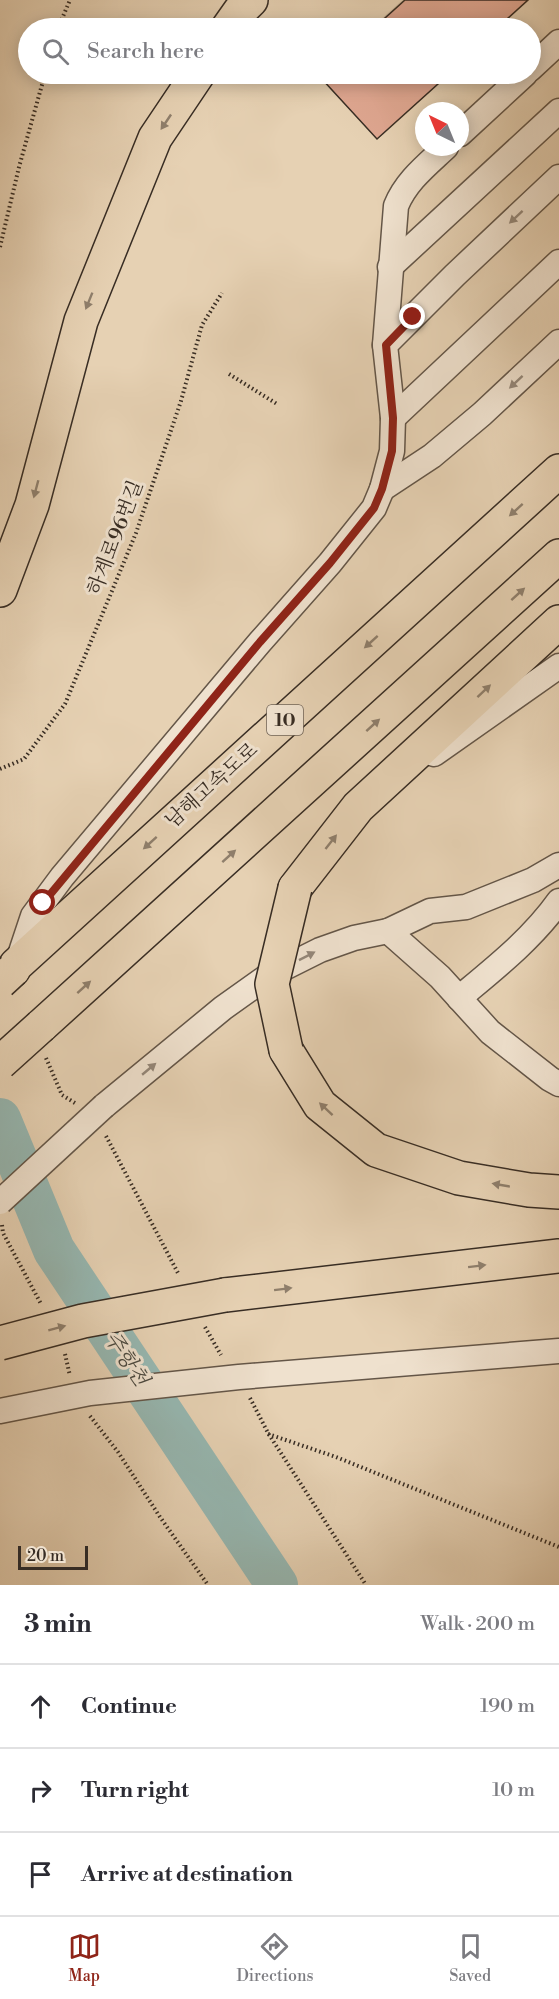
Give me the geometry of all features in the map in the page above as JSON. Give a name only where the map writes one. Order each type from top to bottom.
[{"type":"highway","points":[[235,18],[251,0]]},
{"type":"highway","points":[[0,590],[32,505],[81,321],[155,138],[191,84]]},
{"type":"highway","name":"남해고속도로","points":[[10,972],[559,471]]},
{"type":"highway","points":[[0,1063],[42,1039],[559,556]]},
{"type":"highway","points":[[559,622],[358,807],[294,888],[272,984],[286,1050],[320,1106],[376,1150],[459,1178],[529,1190],[559,1192]]},
{"type":"highway","points":[[0,1343],[83,1321],[225,1296],[559,1256]]},
{"type":"street","points":[[541,59],[559,42]]},
{"type":"street","points":[[469,126],[514,84]]},
{"type":"street","points":[[390,267],[559,111]]},
{"type":"street","points":[[10,972],[33,916],[45,900],[260,642],[345,546],[374,508],[382,489],[392,451],[393,418],[386,345],[396,206],[402,191],[436,156]]},
{"type":"street","points":[[386,345],[454,274],[559,177]]},
{"type":"street","points":[[393,418],[559,262]]},
{"type":"street","points":[[382,489],[432,456],[482,414],[559,342]]},
{"type":"street","points":[[358,807],[559,666]]},
{"type":"street","points":[[0,1202],[103,1117],[223,1008],[268,976],[320,950],[354,938],[388,931],[430,911],[466,907],[533,880],[559,865]]},
{"type":"street","points":[[459,998],[508,957],[547,918],[559,901]]},
{"type":"street","points":[[388,931],[440,977],[490,1032],[556,1078]]},
{"type":"street","points":[[0,1411],[90,1393],[230,1378],[559,1351]]},
{"type":"path","points":[[62,18],[70,0]]},
{"type":"path","points":[[0,247],[42,84]]},
{"type":"path","name":"하계로96번길","points":[[0,769],[24,759],[65,704],[136,533],[182,401],[202,325],[222,293]]},
{"type":"path","points":[[229,374],[277,404]]},
{"type":"path","points":[[42,1039],[62,1095],[79,1106]]},
{"type":"path","points":[[103,1117],[183,1284]]},
{"type":"path","points":[[204,1325],[230,1378],[366,1585]]},
{"type":"path","points":[[268,1433],[336,1457],[559,1547]]},
{"type":"building","points":[[405,0],[528,0],[508,18],[385,18]]},
{"type":"building","points":[[327,84],[438,84],[418,102],[415,102],[415,105],[377,139]]},
{"type":"waterway","name":"주항천","points":[[0,1119],[54,1250],[277,1585]]},
{"type":"route","points":[[43,903],[62,877],[260,642],[330,563],[374,508],[382,489],[392,451],[393,418],[386,345],[413,317]]}]
